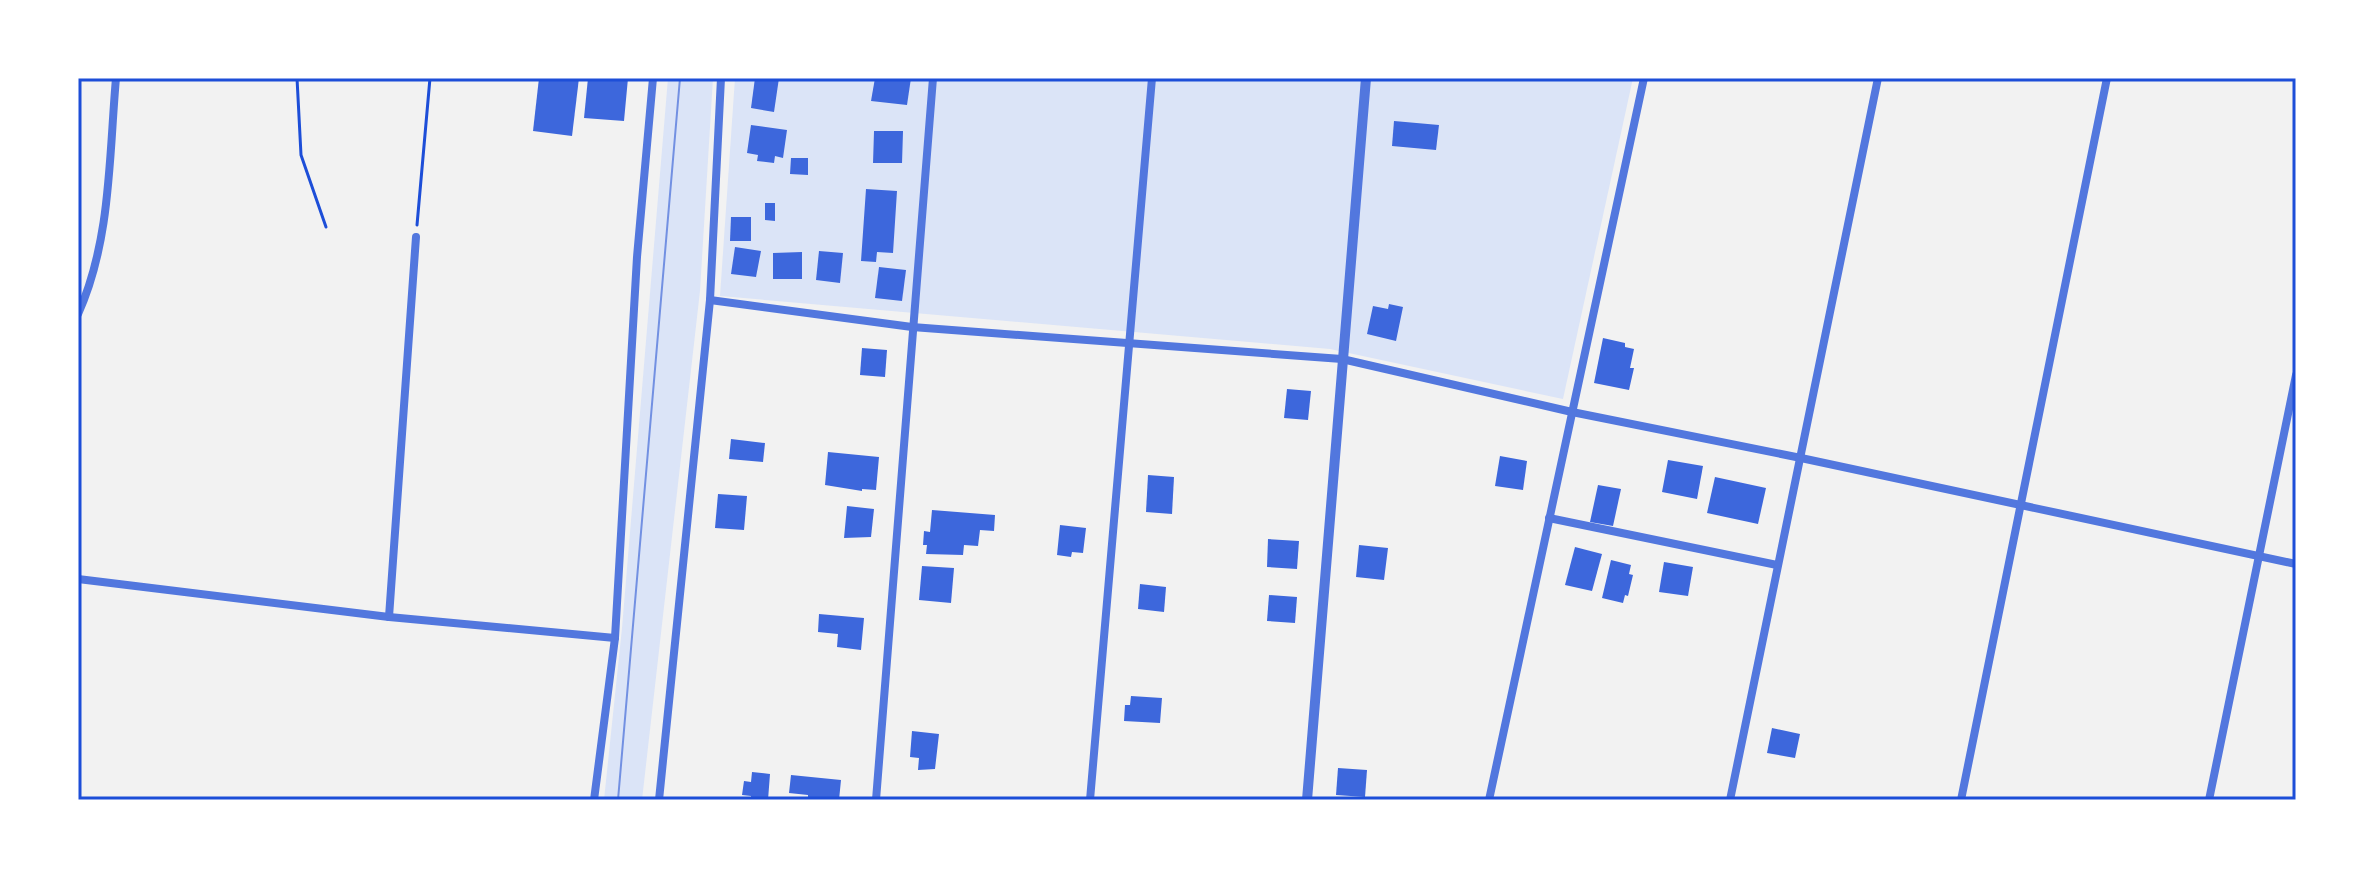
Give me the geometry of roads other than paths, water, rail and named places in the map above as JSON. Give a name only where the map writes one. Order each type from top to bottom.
[{"type":"street","points":[[78,314],[91,286],[102,244],[116,78]]},
{"type":"street","points":[[594,800],[615,638],[637,257],[653,78]]},
{"type":"street","points":[[659,800],[710,300],[721,78]]},
{"type":"street","points":[[876,800],[933,78]]},
{"type":"street","points":[[1090,800],[1152,78]]},
{"type":"street","points":[[1307,800],[1366,78]]},
{"type":"street","points":[[1489,800],[1644,78]]},
{"type":"street","points":[[1730,800],[1878,78]]},
{"type":"street","points":[[1961,800],[2107,78]]},
{"type":"street","points":[[389,617],[416,237]]},
{"type":"street","points":[[710,300],[912,327],[1342,359],[1572,412],[2296,564]]},
{"type":"street","points":[[2209,800],[2296,375]]},
{"type":"street","points":[[1549,518],[1777,565]]},
{"type":"street","points":[[78,579],[389,617],[615,638]]},
{"type":"tram line","points":[[618,800],[680,78]]}]
